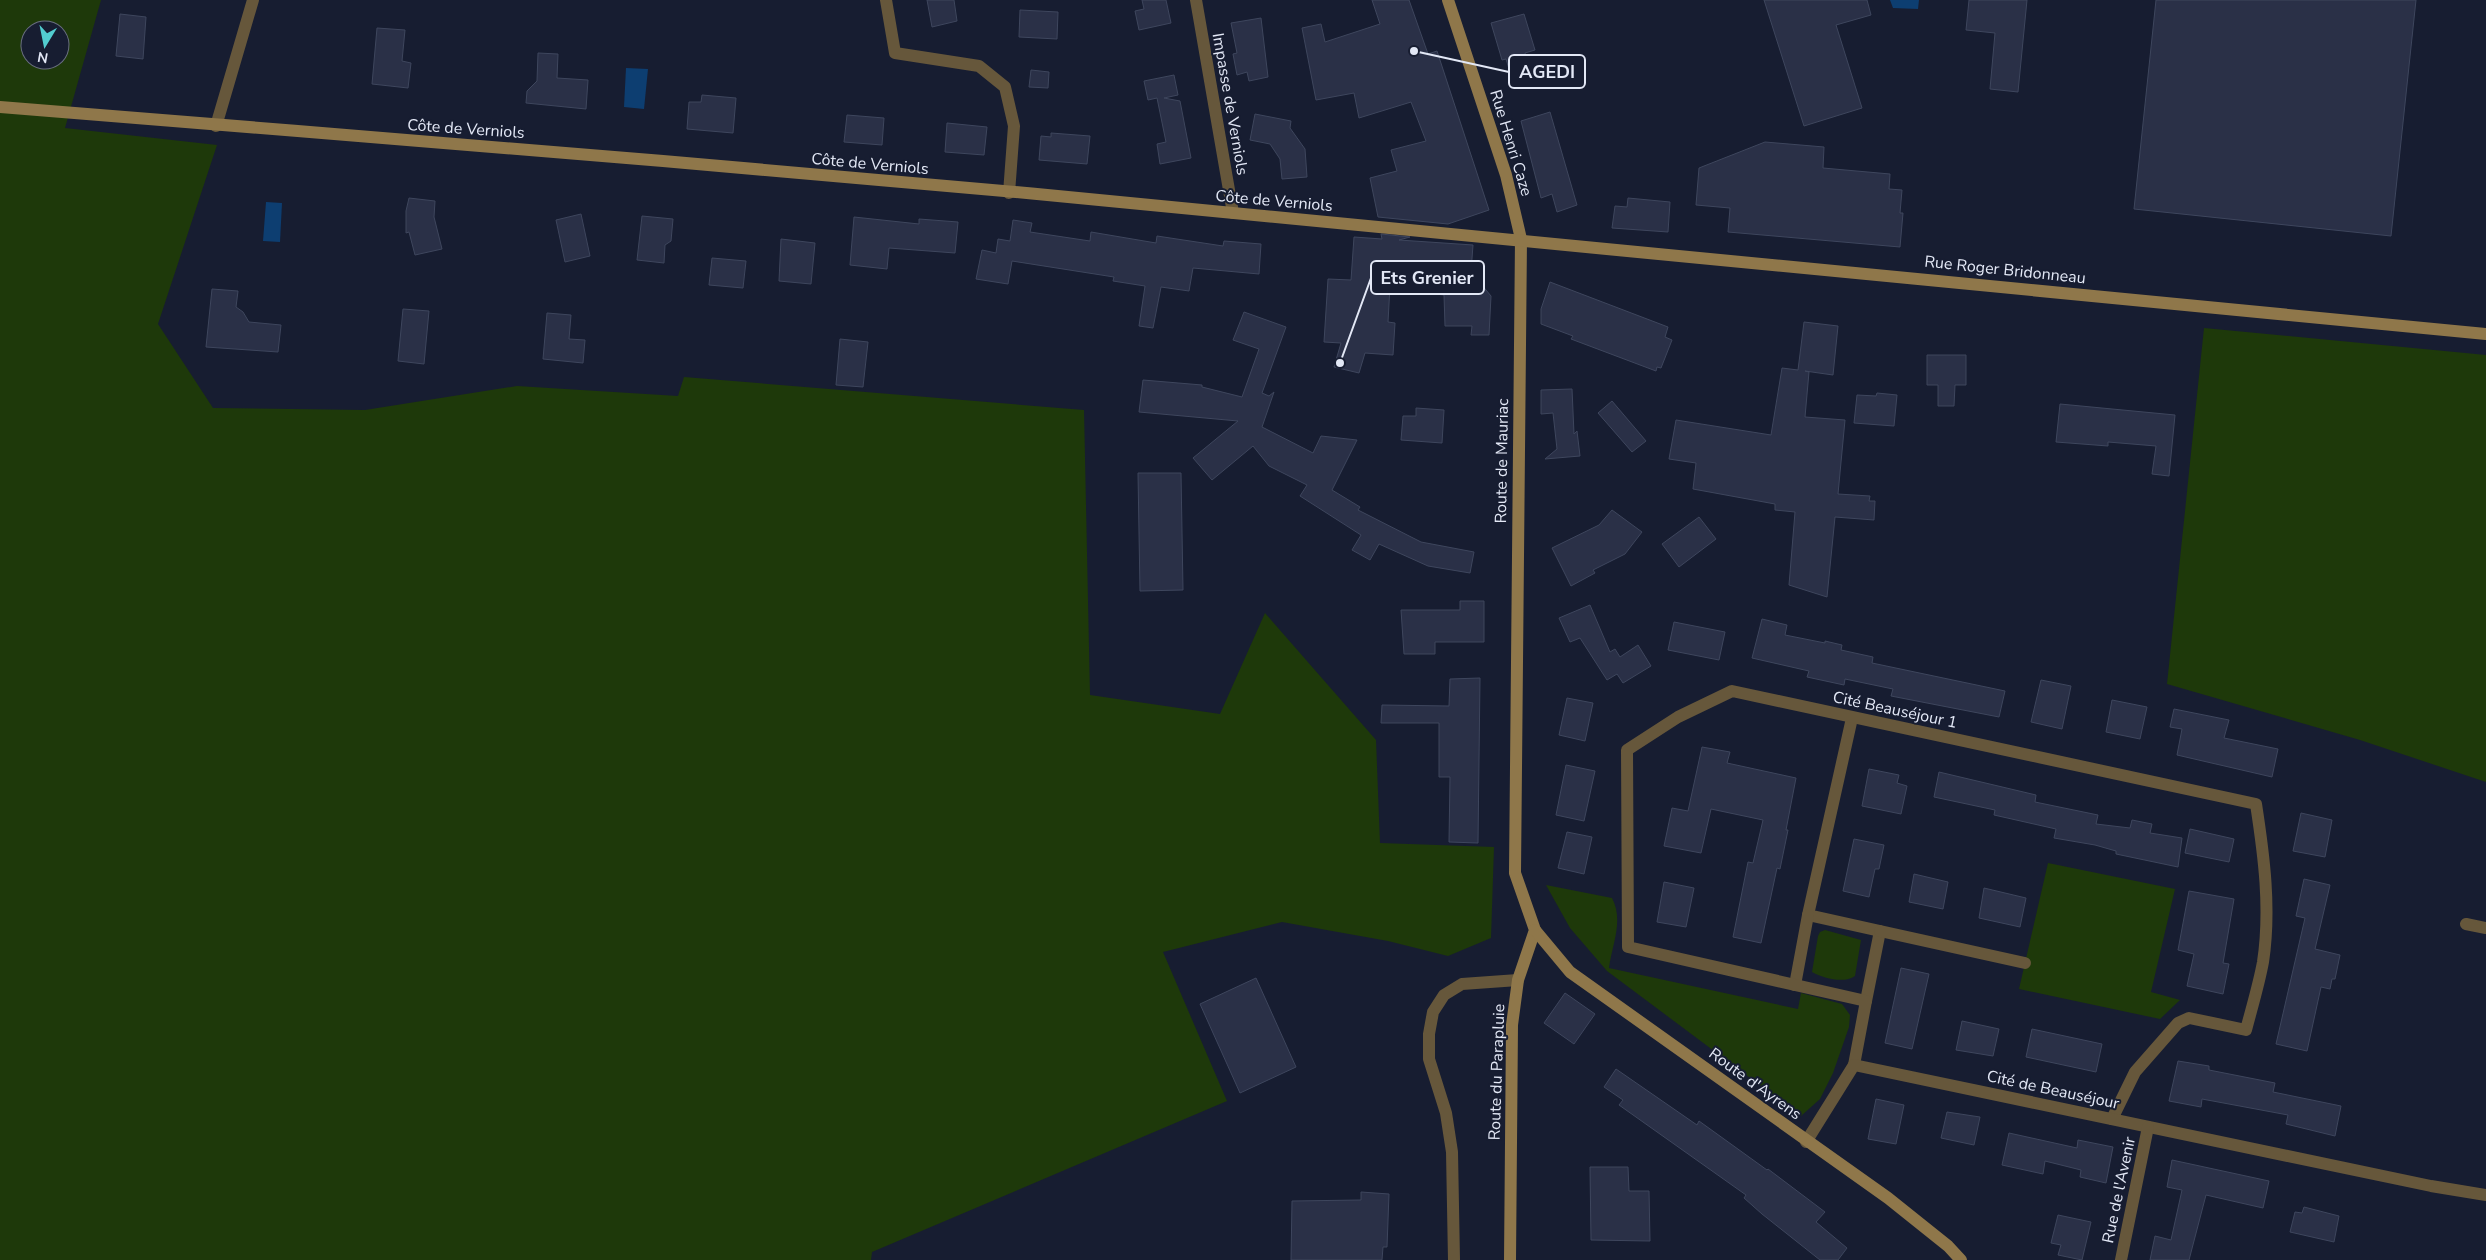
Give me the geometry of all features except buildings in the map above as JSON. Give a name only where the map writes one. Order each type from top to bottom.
[{"type":"street","points":[[216,126],[253,0]]},
{"type":"street","points":[[886,0],[895,53],[979,66],[1005,87],[1014,126],[1009,193]]},
{"type":"street","name":"Impasse de Verniols","points":[[1196,0],[1233,213]]},
{"type":"street","name":"Rue Henri Caze","points":[[1448,0],[1506,175],[1521,239]]},
{"type":"street","name":"Côte de Verniols","points":[[0,107],[216,126],[660,160],[1521,239]]},
{"type":"street","name":"Rue Roger Bridonneau","points":[[1521,239],[2486,334]]},
{"type":"street","name":"Route de Mauriac","points":[[1521,239],[1515,873],[1535,930]]},
{"type":"street","name":"Cité Beauséjour 1","points":[[1866,1001],[1628,947],[1627,750],[1678,717],[1732,691],[2256,804],[2265,861],[2266,932],[2262,963],[2246,1030],[2189,1018],[2178,1023],[2136,1072],[2112,1119]]},
{"type":"street","points":[[1795,985],[1808,915],[1852,718]]},
{"type":"street","points":[[1808,915],[2026,963]]},
{"type":"street","points":[[2466,924],[2486,928]]},
{"type":"street","name":"Route du Parapluie","points":[[1510,1260],[1512,1025],[1518,980],[1535,930]]},
{"type":"street","name":"Route d'Ayrens","points":[[1535,930],[1570,972],[1806,1142],[1888,1198],[1948,1246],[1960,1260]]},
{"type":"street","points":[[1806,1142],[1854,1065],[1880,932]]},
{"type":"street","points":[[1454,1260],[1452,1152],[1446,1113],[1429,1059],[1429,1034],[1433,1012],[1444,995],[1462,984],[1518,980]]},
{"type":"street","name":"Cité de Beauséjour","points":[[1854,1065],[2332,1165],[2486,1195]]},
{"type":"street","name":"Rue de l'Avenir","points":[[2121,1260],[2148,1127]]},
{"type":"green space","points":[[0,0],[101,0],[65,128],[217,145],[158,324],[213,408],[365,410],[517,386],[678,396],[684,377],[1084,410],[1090,695],[1220,714],[1265,613],[1376,740],[1380,843],[1494,847],[1491,938],[1448,956],[1388,941],[1282,922],[1163,952],[1227,1101],[872,1252],[871,1260],[0,1260]]},
{"type":"green space","points":[[2204,328],[2486,355],[2486,782],[2360,740],[2167,684]]},
{"type":"green space","points":[[2048,863],[2175,889],[2151,992],[2180,1000],[2160,1019],[2019,989]]},
{"type":"green space","points":[[1546,885],[1612,898],[1617,915],[1617,924],[1609,968],[1798,1009],[1801,993],[1842,1004],[1850,1015],[1849,1027],[1833,1073],[1820,1099],[1801,1116],[1607,971],[1570,928]]},
{"type":"green space","points":[[1825,930],[1861,940],[1855,976],[1839,980],[1812,972],[1818,936],[1820,932]]},
{"type":"water","points":[[1890,0],[1919,0],[1918,9],[1893,8]]},
{"type":"water","points":[[626,68],[648,69],[644,109],[624,107]]},
{"type":"water","points":[[266,202],[282,203],[280,242],[263,241]]},
{"type":"place","name":"AGEDI","points":[[1414,51]]},
{"type":"place","name":"Ets Grenier","points":[[1340,363]]}]
